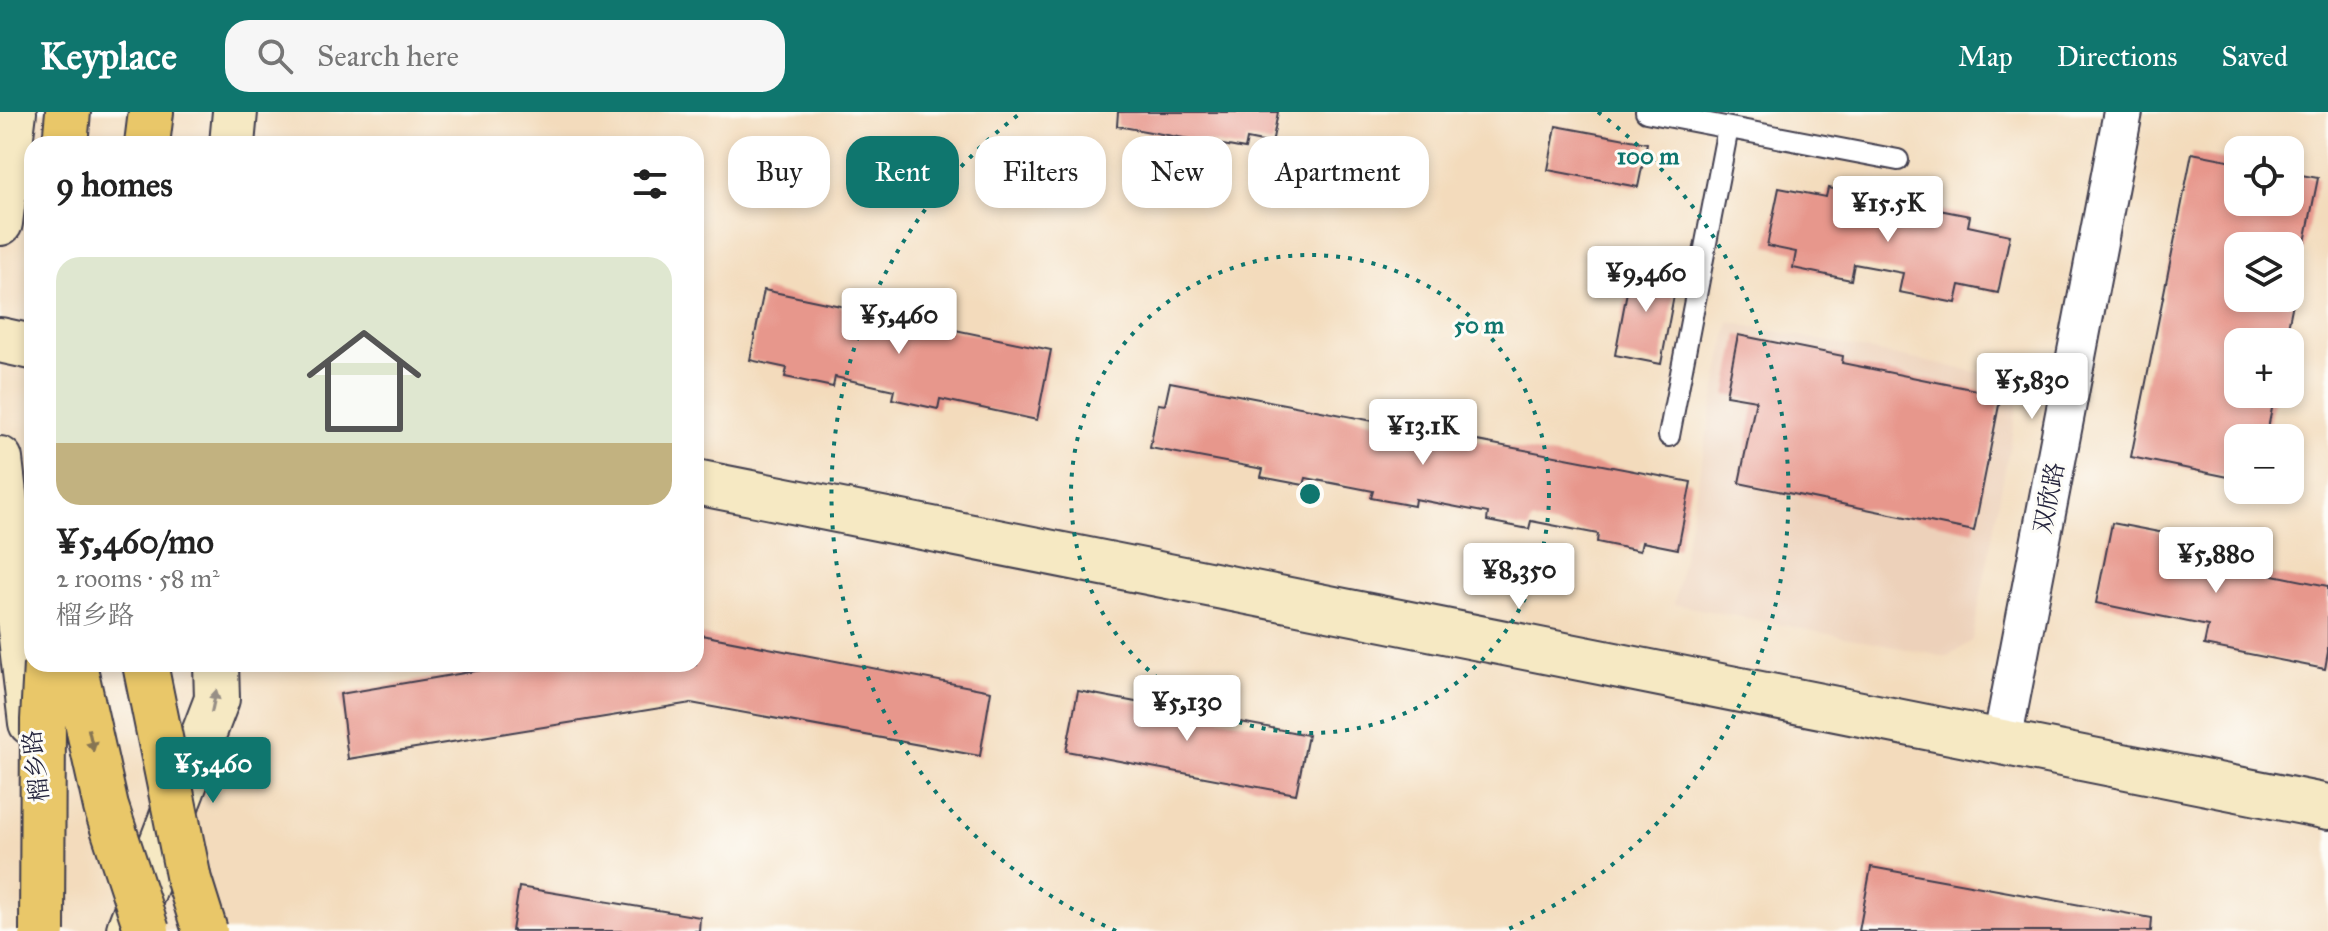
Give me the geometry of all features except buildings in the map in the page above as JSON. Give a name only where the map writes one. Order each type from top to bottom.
[{"type":"highway","points":[[66,136],[68,112]]},
{"type":"highway","points":[[148,136],[151,112]]},
{"type":"highway","points":[[44,931],[46,672]]},
{"type":"highway","points":[[76,672],[106,807],[147,931]]},
{"type":"highway","points":[[147,672],[189,880],[205,931]]},
{"type":"highway","points":[[189,880],[224,931]]},
{"type":"street","points":[[0,223],[14,112]]},
{"type":"street","points":[[233,136],[235,112]]},
{"type":"street","name":"双欣路","points":[[2002,742],[2123,112]]},
{"type":"street","points":[[0,340],[24,345]]},
{"type":"street","name":"榴乡路","points":[[0,459],[24,661]]},
{"type":"street","points":[[704,484],[2328,807]]},
{"type":"street","name":"榴乡路","points":[[25,672],[42,812],[44,931]]},
{"type":"street","points":[[128,931],[217,699],[216,672]]},
{"type":"lane","points":[[1646,112],[1898,160]]},
{"type":"lane","points":[[1669,436],[1728,128]]},
{"type":"shaded area","points":[[1729,322],[2022,381],[1972,641],[1947,657],[1674,604]]}]
